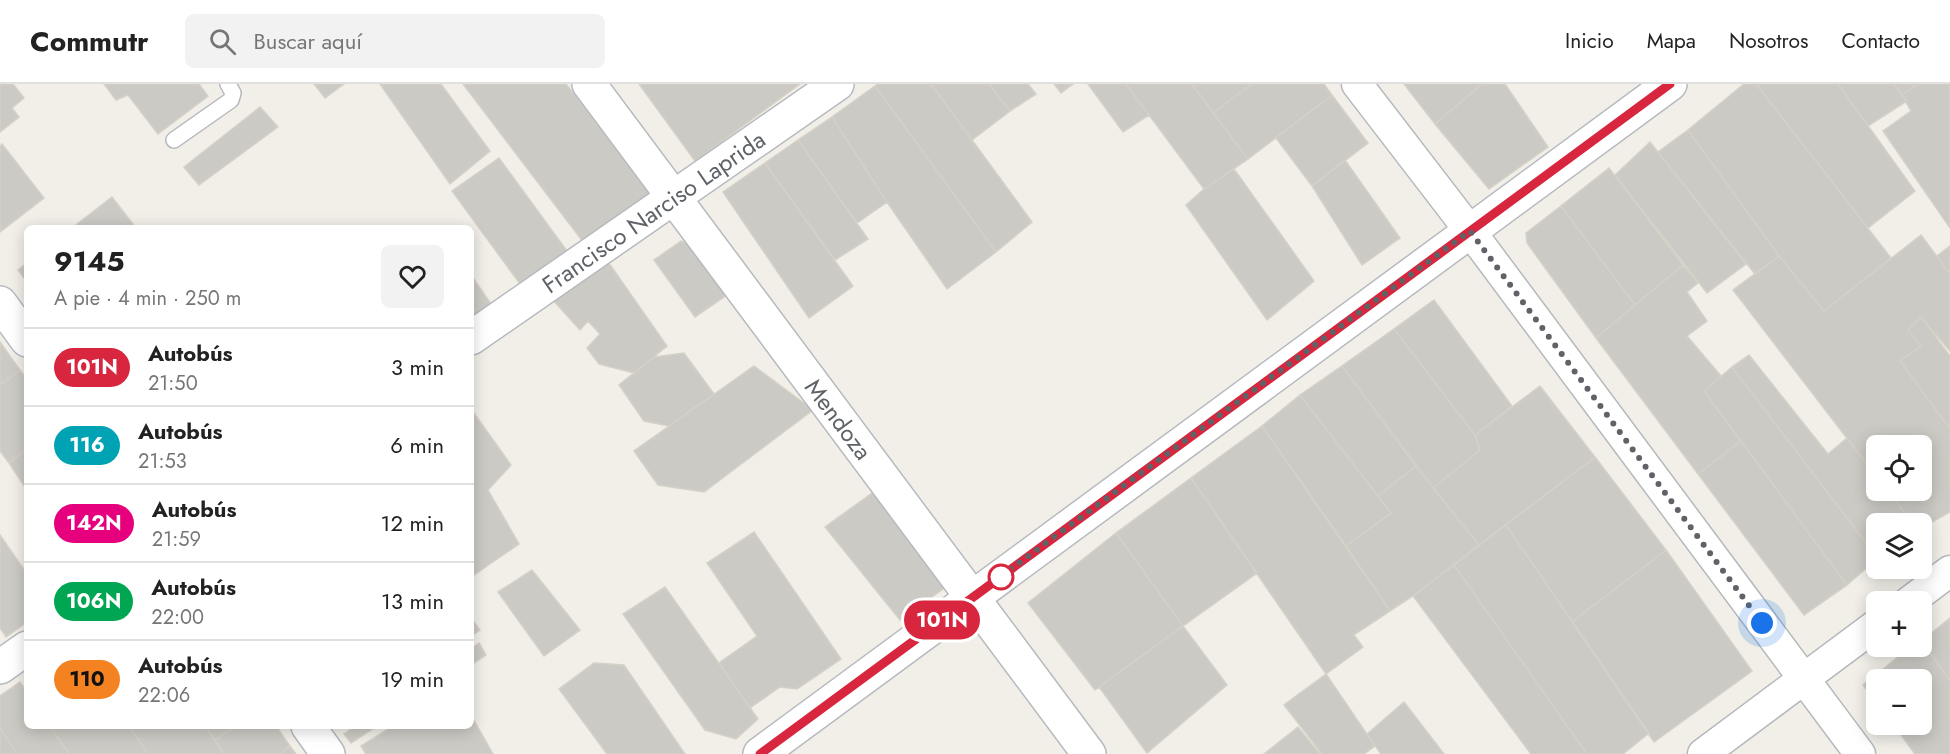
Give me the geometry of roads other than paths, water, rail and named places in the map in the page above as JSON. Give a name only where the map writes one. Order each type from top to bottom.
[{"type":"main road","name":"Mendoza","points":[[589,84],[1089,754]]},
{"type":"main road","name":"Francisco Narciso Laprida","points":[[474,336],[837,84]]},
{"type":"main road","points":[[760,754],[1670,84]]},
{"type":"main road","points":[[0,303],[24,336]]},
{"type":"main road","points":[[0,667],[24,650]]},
{"type":"main road","points":[[310,729],[328,754]]},
{"type":"street","points":[[1357,84],[1470,231],[1860,754]]},
{"type":"street","points":[[1924,591],[1950,571]]},
{"type":"street","points":[[1703,754],[1866,632]]},
{"type":"lane","points":[[174,140],[231,100],[233,93],[228,84]]}]
